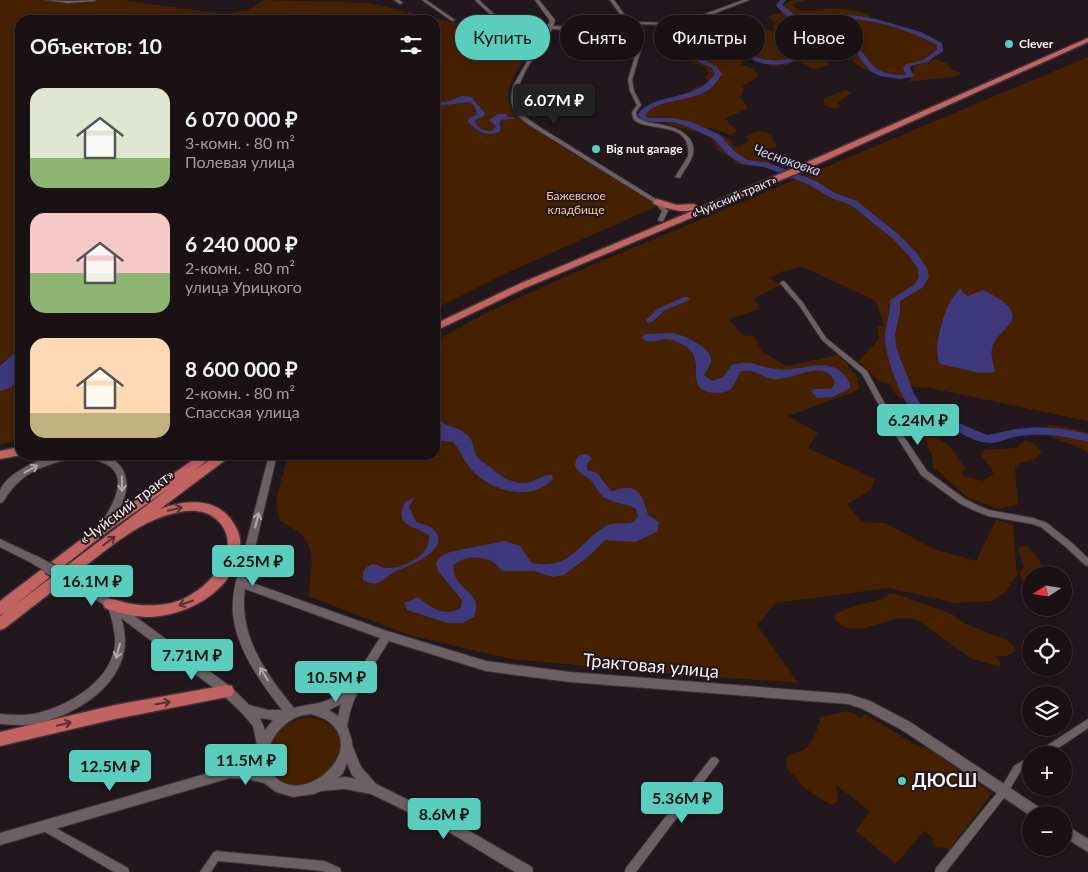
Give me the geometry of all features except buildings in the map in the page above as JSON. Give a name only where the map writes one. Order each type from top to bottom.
[{"type":"highway","name":"«Чуйский тракт»","points":[[794,168],[1088,34]]},
{"type":"highway","name":"«Чуйский тракт»","points":[[440,326],[522,286],[1088,40]]},
{"type":"highway","name":"«Чуйский тракт»","points":[[440,318],[572,257],[661,220],[767,180]]},
{"type":"highway","points":[[657,202],[677,208],[694,207]]},
{"type":"highway","points":[[0,455],[15,452]]},
{"type":"highway","name":"«Чуйский тракт»","points":[[0,610],[104,528],[201,460]]},
{"type":"highway","name":"«Чуйский тракт»","points":[[0,624],[186,482],[219,460]]},
{"type":"highway","points":[[110,604],[146,610],[186,604],[216,584],[226,574],[234,548],[232,530],[224,518],[212,510],[197,506],[178,508],[129,526]]},
{"type":"highway","points":[[0,739],[115,712],[227,692]]},
{"type":"street","points":[[48,0],[68,2],[94,0]]},
{"type":"street","points":[[396,0],[401,3]]},
{"type":"street","points":[[424,0],[453,20]]},
{"type":"street","points":[[477,0],[493,15]]},
{"type":"street","points":[[538,0],[553,21],[551,27],[560,28]]},
{"type":"street","points":[[612,0],[622,15]]},
{"type":"street","points":[[644,23],[674,24],[690,22],[747,0]]},
{"type":"street","points":[[530,60],[516,85],[513,103],[516,110],[536,127],[657,202],[665,211],[661,220]]},
{"type":"street","points":[[636,60],[630,80],[632,91],[639,105],[634,112],[634,118],[646,124],[670,127],[690,142],[691,155],[678,177]]},
{"type":"street","points":[[784,283],[801,304],[824,339],[865,373],[895,429],[924,473],[962,501],[976,508],[988,513],[1033,521],[1044,525],[1088,562]]},
{"type":"street","points":[[0,499],[10,484],[32,468],[50,460]]},
{"type":"street","points":[[102,460],[112,464],[120,472],[123,488],[121,499],[104,528]]},
{"type":"street","points":[[272,460],[240,583],[239,619],[244,635],[265,674],[291,714]]},
{"type":"street","points":[[0,543],[35,560],[110,604],[227,692],[246,709],[258,724],[263,747],[261,763],[268,778]]},
{"type":"street","name":"Трактовая улица","points":[[240,583],[387,636],[486,666],[579,678],[848,699],[866,705],[906,726],[1027,806]]},
{"type":"street","points":[[0,718],[24,721],[57,714],[72,706],[104,680],[114,664],[120,646],[120,627],[110,604]]},
{"type":"street","points":[[342,725],[346,702],[352,687],[387,636]]},
{"type":"street","points":[[246,709],[268,715],[291,714],[313,710],[335,702],[352,687]]},
{"type":"street","points":[[313,710],[330,715],[342,725],[346,734],[347,748],[356,771],[372,788]]},
{"type":"street","points":[[0,840],[228,773],[247,762],[263,747],[274,727],[291,714]]},
{"type":"street","points":[[1054,746],[1088,723]]},
{"type":"street","points":[[321,785],[339,769],[347,748]]},
{"type":"street","points":[[630,872],[714,761]]},
{"type":"street","points":[[940,872],[1004,791],[1017,769],[1022,766]]},
{"type":"street","points":[[228,773],[247,773],[268,778],[282,789],[291,791],[301,791],[321,785],[345,783],[372,788],[453,828],[527,872]]},
{"type":"street","points":[[43,826],[124,872]]},
{"type":"street","points":[[1072,835],[1088,846]]},
{"type":"street","points":[[205,872],[216,856],[324,866],[336,872]]},
{"type":"green space","points":[[0,0],[122,0],[224,14],[249,10],[263,0],[369,3],[421,15],[15,15],[15,441],[0,444]]},
{"type":"green space","points":[[791,0],[808,0],[792,5],[800,10],[811,11],[841,8],[854,10],[870,16],[869,18],[863,18],[863,15],[794,15],[783,5]]},
{"type":"green space","points":[[784,12],[790,15],[775,15],[775,24],[769,16]]},
{"type":"green space","name":"Бажевское кладбище","points":[[440,19],[455,22],[455,60],[524,60],[509,89],[509,103],[516,113],[550,139],[648,198],[655,207],[502,275],[440,306]]},
{"type":"green space","points":[[863,19],[919,33],[940,44],[941,48],[925,61],[909,65],[906,68],[910,76],[896,77],[879,74],[856,64],[852,60],[863,60]]},
{"type":"green space","points":[[775,24],[775,60],[795,60],[788,65],[772,66],[759,62],[758,60],[765,60],[765,30],[774,31],[772,25]]},
{"type":"green space","points":[[1088,57],[1088,421],[930,388],[906,386],[906,400],[898,397],[891,385],[879,381],[859,361],[879,339],[877,326],[884,326],[876,301],[803,267],[783,271],[770,278],[781,285],[754,298],[760,309],[729,319],[744,336],[753,335],[763,352],[786,366],[839,355],[857,376],[859,390],[788,416],[818,433],[808,448],[875,479],[870,490],[847,504],[862,522],[885,523],[934,549],[976,561],[996,520],[1013,524],[1017,575],[1005,592],[993,601],[956,603],[888,588],[776,603],[757,625],[798,683],[648,672],[511,659],[412,636],[308,596],[312,561],[310,551],[302,535],[280,521],[276,499],[287,460],[440,460],[440,338],[482,315],[566,276]]},
{"type":"green space","points":[[935,59],[947,63],[951,69],[960,72],[960,75],[909,81],[913,75],[913,68],[916,65]]},
{"type":"green space","points":[[686,60],[739,60],[743,62],[741,65],[753,68],[758,75],[758,77],[743,86],[743,93],[740,97],[747,109],[724,119],[729,121],[728,123],[736,129],[736,132],[732,135],[711,128],[705,129],[728,138],[733,145],[739,147],[748,142],[748,139],[745,137],[752,133],[763,131],[770,134],[773,136],[773,142],[777,144],[776,147],[771,149],[758,145],[753,154],[769,161],[770,164],[765,167],[736,164],[734,160],[718,150],[711,139],[700,131],[689,131],[665,123],[647,121],[638,115],[641,109],[686,94],[697,86],[714,85],[706,79],[709,72],[704,67]]},
{"type":"green space","points":[[806,60],[827,60],[830,65],[813,69],[800,62]]},
{"type":"green space","points":[[846,90],[851,93],[838,103],[840,107],[836,109],[823,105],[826,97]]},
{"type":"green space","points":[[901,405],[910,407],[930,431],[949,446],[966,469],[962,472],[964,476],[983,481],[993,474],[992,469],[981,456],[984,450],[1015,448],[1025,441],[1035,444],[1042,453],[1033,460],[1019,463],[1015,468],[1018,505],[999,509],[967,497],[933,467],[932,456],[926,440],[907,421],[900,409]]},
{"type":"green space","points":[[1048,425],[1067,427],[1088,433],[1088,452],[1044,432]]},
{"type":"green space","points":[[1021,546],[1027,546],[1042,566],[1024,566],[1018,549]]},
{"type":"green space","points":[[890,594],[896,594],[952,614],[964,623],[1007,639],[1016,650],[1007,656],[995,656],[1000,661],[1001,667],[972,659],[919,621],[907,618],[896,619],[855,629],[845,627],[835,620],[835,614],[854,606],[884,599]]},
{"type":"green space","name":"ДЮСШ","points":[[843,712],[855,714],[860,719],[865,714],[919,747],[927,748],[992,793],[949,850],[945,847],[935,847],[932,837],[924,831],[896,864],[856,831],[870,811],[836,785],[838,801],[832,805],[808,790],[789,772],[786,764],[788,756],[803,750],[810,744],[821,717]]},
{"type":"green space","points":[[309,717],[328,723],[338,734],[340,747],[336,761],[327,773],[315,782],[300,786],[284,783],[272,772],[269,765],[268,758],[271,742],[287,724]]},
{"type":"shaded area","points":[[462,96],[471,97],[485,113],[484,116],[475,120],[477,125],[483,130],[492,131],[496,126],[489,120],[498,114],[520,118],[501,120],[499,132],[486,134],[468,122],[469,118],[477,114],[472,104],[463,103],[440,106],[440,102]]},
{"type":"shaded area","points":[[960,288],[968,296],[983,290],[1004,303],[1012,312],[1010,323],[993,345],[991,355],[995,372],[980,373],[940,364],[937,350],[942,323],[951,300]]},
{"type":"shaded area","points":[[688,297],[690,300],[665,310],[652,322],[648,323],[646,320],[657,309]]},
{"type":"shaded area","points":[[673,333],[690,339],[707,351],[711,362],[704,375],[712,381],[723,377],[732,365],[739,363],[750,363],[777,369],[826,366],[835,368],[843,373],[850,383],[850,388],[833,397],[817,398],[811,391],[814,389],[831,389],[835,383],[830,375],[824,371],[807,372],[781,379],[773,379],[753,371],[745,371],[740,372],[730,390],[723,393],[706,391],[700,387],[697,381],[695,359],[692,352],[685,346],[669,339],[651,342],[642,338],[644,334]]},
{"type":"shaded area","points":[[15,352],[15,383],[10,388],[0,391],[0,366]]},
{"type":"shaded area","points":[[440,420],[468,436],[478,458],[503,477],[523,483],[548,475],[552,475],[553,479],[544,486],[534,490],[512,492],[501,489],[481,478],[470,468],[453,442],[440,441]]},
{"type":"shaded area","points":[[587,454],[592,458],[587,464],[587,470],[597,473],[611,491],[629,488],[638,492],[644,500],[648,515],[659,522],[657,532],[635,542],[605,540],[589,556],[564,575],[553,577],[534,571],[502,571],[494,563],[483,558],[467,558],[453,566],[456,578],[476,603],[474,617],[463,623],[448,623],[407,610],[404,603],[418,597],[433,608],[444,612],[455,611],[461,608],[462,600],[438,571],[436,563],[441,556],[450,552],[504,541],[520,546],[532,563],[556,563],[572,554],[607,525],[634,522],[638,516],[636,509],[610,501],[599,492],[591,481],[577,470],[575,465],[579,455]]},
{"type":"shaded area","points":[[423,494],[414,498],[409,507],[416,522],[434,530],[438,537],[438,544],[434,550],[419,561],[395,571],[378,583],[363,580],[364,570],[372,564],[394,568],[415,559],[426,549],[429,535],[406,524],[401,515],[406,501]]},
{"type":"waterway","name":"Чесноковка","points":[[783,0],[779,5],[794,17],[852,17],[876,21],[919,33],[940,44],[940,51],[925,61],[909,65],[906,68],[910,76],[900,77],[888,76],[877,72],[854,50],[820,37],[797,37],[794,41],[803,53],[801,57],[777,62],[762,61],[723,41],[706,40],[697,44],[700,52],[694,58],[714,67],[719,74],[711,84],[701,91],[690,95],[655,104],[646,109],[641,115],[646,120],[674,120],[691,125],[717,137],[731,153],[745,162],[766,165],[813,183],[832,195],[854,203],[895,236],[913,254],[922,268],[924,277],[919,286],[895,300],[890,340],[904,384],[918,411],[923,416],[952,424],[975,436],[987,439],[1037,431],[1063,433],[1088,438]]},
{"type":"place","name":"Clever","points":[[1009,44]]},
{"type":"place","name":"Big nut garage","points":[[596,149]]},
{"type":"place","name":"ДЮСШ","points":[[902,781]]}]
